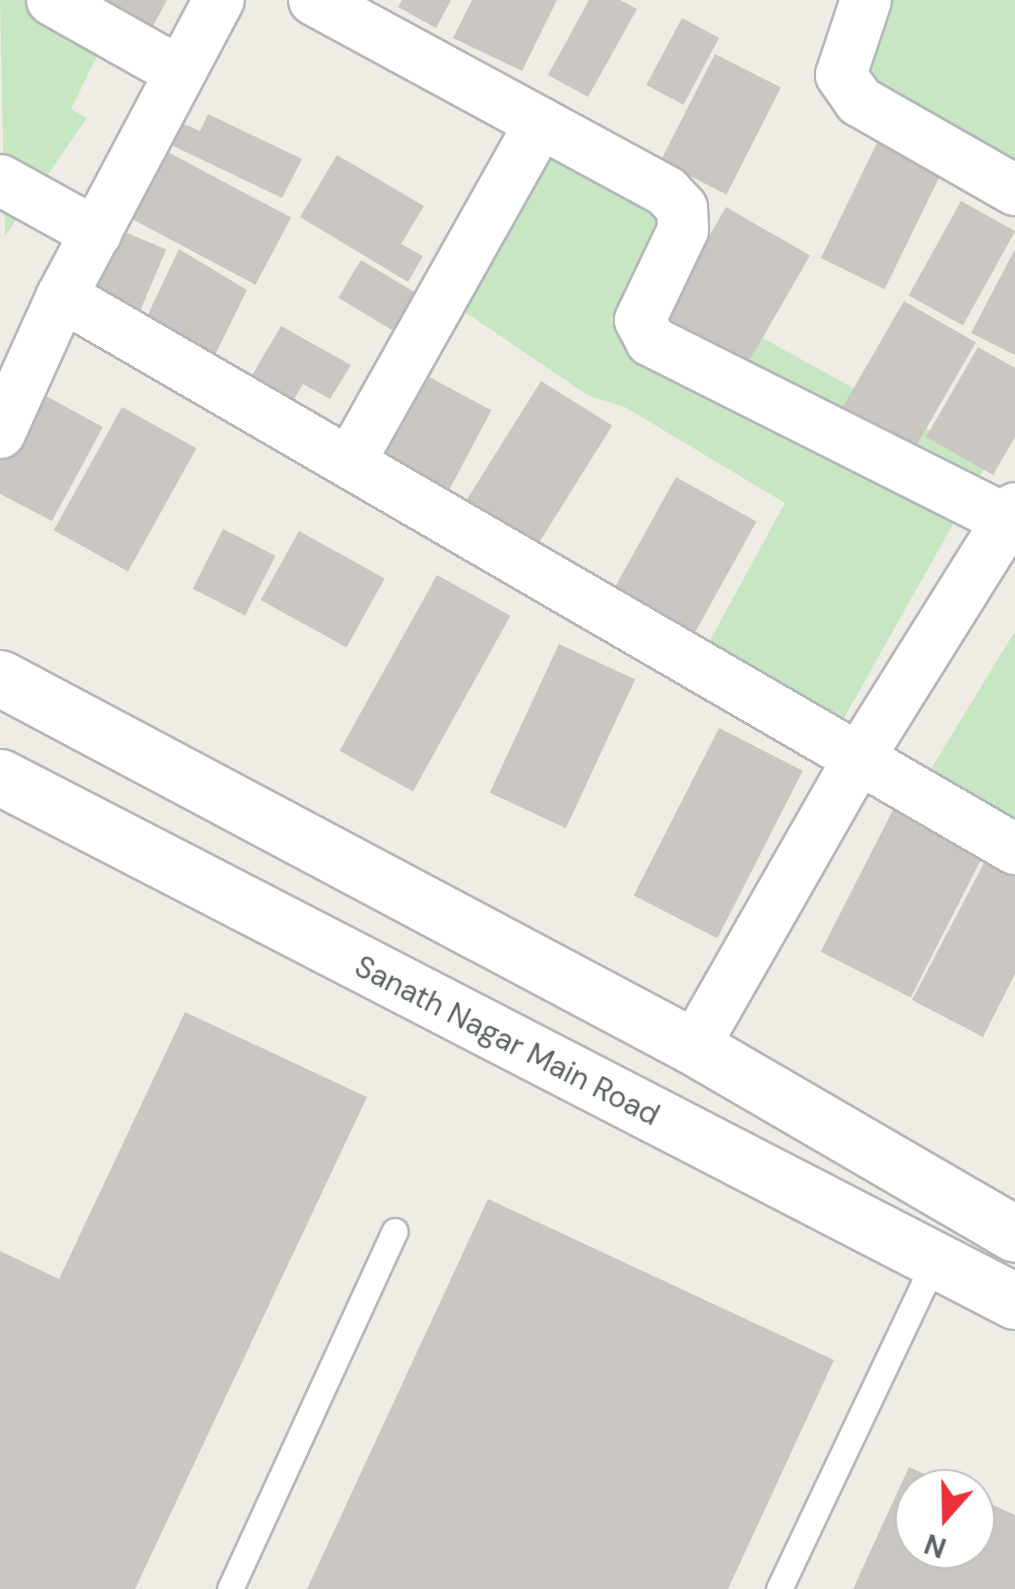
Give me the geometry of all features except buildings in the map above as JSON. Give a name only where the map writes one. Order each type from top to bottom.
[{"type":"street","points":[[52,0],[180,72]]},
{"type":"street","points":[[0,433],[62,296],[220,0]]},
{"type":"street","points":[[314,0],[667,192],[682,208],[682,230],[640,320],[651,340],[1012,517],[857,761],[694,1047]]},
{"type":"street","points":[[866,0],[841,76],[859,101],[1015,190]]},
{"type":"street","points":[[350,462],[540,123]]},
{"type":"street","points":[[0,180],[96,233]]},
{"type":"street","points":[[62,296],[857,761],[1015,849]]},
{"type":"street","points":[[0,678],[694,1047],[1015,1234]]},
{"type":"street","name":"Sanath Nagar Main Road","points":[[0,777],[1015,1301]]},
{"type":"lane","points":[[230,1589],[395,1231]]},
{"type":"lane","points":[[779,1589],[935,1260]]},
{"type":"green space","points":[[0,0],[38,0],[106,38],[71,109],[87,118],[5,236]]},
{"type":"green space","points":[[880,0],[1015,0],[1015,171],[866,86]]},
{"type":"green space","points":[[541,137],[671,214],[650,276],[988,462],[844,718],[708,644],[785,503],[625,407],[589,396],[453,304]]},
{"type":"green space","points":[[1015,631],[1015,831],[923,782]]}]
